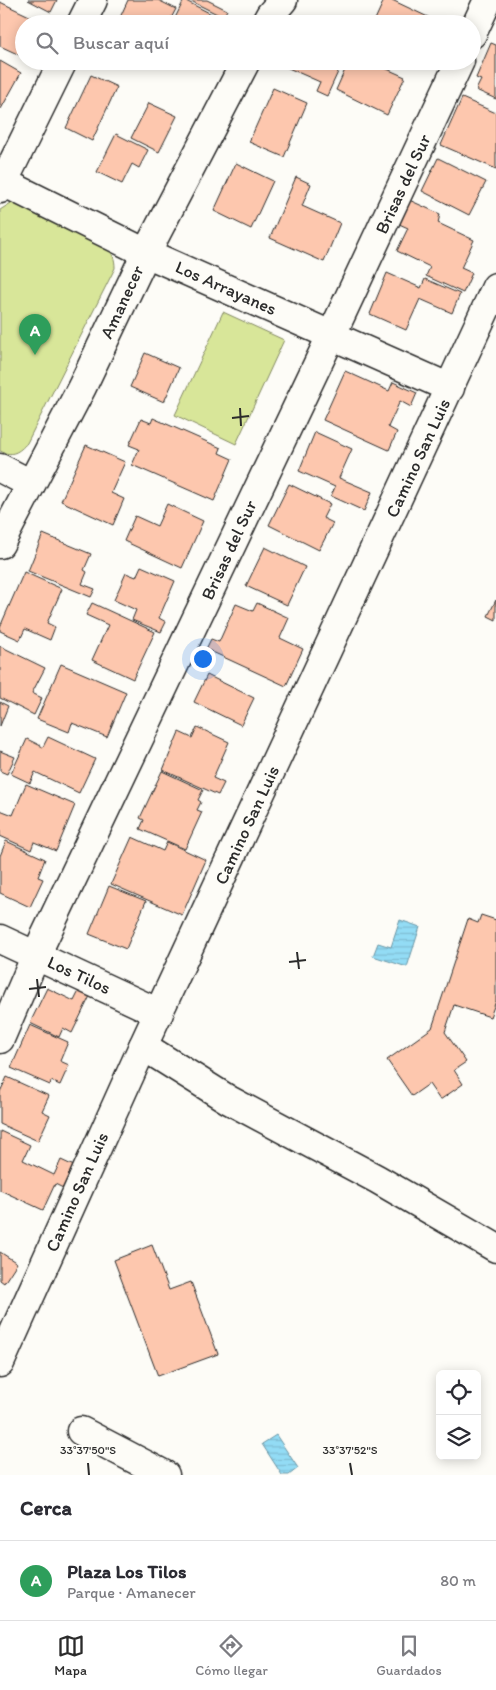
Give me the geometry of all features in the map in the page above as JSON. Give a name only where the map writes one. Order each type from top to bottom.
[{"type":"street","points":[[86,15],[93,0]]},
{"type":"street","points":[[270,15],[283,0]]},
{"type":"street","points":[[481,15],[488,0]]},
{"type":"street","points":[[2,186],[59,70]]},
{"type":"street","name":"Amanecer","points":[[0,544],[82,388],[146,252],[241,70]]},
{"type":"street","name":"Brisas del Sur","points":[[0,1038],[36,955],[456,70]]},
{"type":"street","name":"Los Arrayanes","points":[[2,186],[450,388]]},
{"type":"street","name":"Camino San Luis","points":[[0,1363],[143,1046],[496,288]]},
{"type":"street","points":[[0,468],[31,484]]},
{"type":"street","name":"Los Tilos","points":[[0,938],[159,1013]]},
{"type":"street","points":[[143,1046],[229,1100],[377,1179],[496,1248]]},
{"type":"street","points":[[81,1430],[165,1475]]},
{"type":"green space","points":[[11,203],[19,203],[107,247],[115,262],[115,268],[27,443],[18,451],[8,454],[0,451],[0,210]]},
{"type":"green space","points":[[223,312],[284,340],[236,444],[175,415]]},
{"type":"water","points":[[400,920],[420,927],[407,967],[373,956],[378,943],[391,947]]},
{"type":"water","points":[[276,1435],[298,1468],[289,1475],[282,1475],[262,1444]]},
{"type":"building","points":[[28,0],[57,0],[51,12]]},
{"type":"building","points":[[128,0],[158,0],[176,9],[173,15],[121,15]]},
{"type":"building","points":[[184,0],[213,15],[176,15]]},
{"type":"building","points":[[189,0],[207,0],[227,10],[224,15],[219,15]]},
{"type":"building","points":[[384,0],[392,0],[424,15],[377,15]]},
{"type":"building","points":[[0,2],[27,15],[15,15],[15,53],[0,46]]},
{"type":"building","points":[[491,43],[496,45],[496,99],[476,90],[481,80],[476,78]]},
{"type":"building","points":[[0,61],[21,73],[0,108]]},
{"type":"building","points":[[293,70],[339,70],[327,96],[316,91],[320,82]]},
{"type":"building","points":[[345,70],[389,70],[405,77],[387,115],[336,90]]},
{"type":"building","points":[[91,75],[117,87],[92,141],[66,128]]},
{"type":"building","points":[[273,88],[307,103],[284,157],[249,142]]},
{"type":"building","points":[[462,98],[496,113],[496,169],[441,145]]},
{"type":"building","points":[[149,103],[177,116],[159,152],[131,138]]},
{"type":"building","points":[[116,134],[148,150],[139,168],[132,164],[122,184],[97,172]]},
{"type":"building","points":[[438,158],[486,182],[469,215],[422,191]]},
{"type":"building","points":[[236,163],[273,181],[251,229],[214,211]]},
{"type":"building","points":[[296,177],[311,184],[302,206],[340,223],[324,262],[270,238]]},
{"type":"building","points":[[407,199],[440,214],[438,223],[474,240],[461,268],[472,273],[463,293],[426,276],[430,267],[397,251],[408,228],[397,223]]},
{"type":"building","points":[[387,273],[421,288],[425,279],[460,294],[452,313],[420,299],[406,330],[370,314]]},
{"type":"building","points":[[145,353],[179,368],[164,402],[130,387]]},
{"type":"building","points":[[345,371],[389,391],[393,382],[417,393],[411,407],[400,401],[388,427],[397,432],[389,450],[323,420]]},
{"type":"building","points":[[153,418],[221,448],[219,453],[232,459],[214,501],[132,465],[139,449],[129,445],[141,419],[151,423]]},
{"type":"building","points":[[315,432],[352,449],[339,478],[372,492],[364,511],[331,496],[335,487],[299,471]]},
{"type":"building","points":[[86,445],[125,462],[111,493],[124,499],[113,525],[61,501]]},
{"type":"building","points":[[289,484],[330,504],[323,518],[333,523],[319,550],[269,525]]},
{"type":"building","points":[[167,504],[203,521],[182,568],[124,541],[135,516],[157,526]]},
{"type":"building","points":[[43,534],[91,554],[84,570],[87,572],[82,584],[95,589],[91,597],[28,571]]},
{"type":"building","points":[[265,547],[305,567],[287,605],[246,586]]},
{"type":"building","points":[[141,566],[175,581],[159,618],[166,622],[161,632],[132,620],[136,610],[114,600],[126,573],[136,577]]},
{"type":"building","points":[[24,572],[62,589],[47,623],[55,627],[50,640],[25,629],[20,640],[0,631],[0,627]]},
{"type":"building","points":[[496,600],[496,620],[488,616]]},
{"type":"building","points":[[92,603],[155,632],[133,679],[92,660],[108,625],[86,615]]},
{"type":"building","points":[[257,603],[289,618],[280,638],[303,649],[286,686],[206,649],[211,639],[219,642],[236,604],[253,611]]},
{"type":"building","points":[[0,646],[45,668],[32,693],[42,698],[34,715],[0,698]]},
{"type":"building","points":[[61,664],[126,692],[107,737],[72,723],[69,732],[37,719]]},
{"type":"building","points":[[207,675],[254,698],[241,725],[194,702]]},
{"type":"building","points":[[0,702],[8,706],[0,726]]},
{"type":"building","points":[[197,727],[229,742],[213,778],[224,783],[218,795],[163,770],[179,732],[192,738]]},
{"type":"building","points":[[48,737],[95,759],[79,793],[35,772],[30,783],[11,774],[27,739],[43,747]]},
{"type":"building","points":[[0,751],[15,757],[7,774],[0,771]]},
{"type":"building","points":[[162,771],[203,790],[198,800],[201,802],[197,810],[202,812],[185,849],[140,829],[144,820],[140,818]]},
{"type":"building","points":[[26,784],[75,805],[56,851],[34,842],[31,850],[0,836],[0,810],[13,815]]},
{"type":"building","points":[[132,837],[163,851],[167,842],[206,860],[182,915],[111,884]]},
{"type":"building","points":[[6,841],[45,859],[38,877],[43,879],[30,907],[0,893],[0,856]]},
{"type":"building","points":[[109,886],[146,901],[126,949],[89,934]]},
{"type":"building","points":[[481,915],[496,920],[496,1001],[490,1017],[454,1005],[445,1032],[466,1062],[454,1070],[463,1084],[440,1100],[429,1084],[412,1096],[387,1060],[432,1028],[468,919],[478,923]]},
{"type":"building","points":[[47,988],[74,1001],[79,991],[90,996],[72,1033],[63,1028],[59,1037],[30,1023]]},
{"type":"building","points":[[30,1025],[68,1042],[60,1061],[69,1065],[60,1085],[51,1081],[50,1085],[11,1068]]},
{"type":"building","points":[[7,1077],[49,1096],[42,1111],[50,1115],[38,1141],[0,1124],[0,1092]]},
{"type":"building","points":[[0,1131],[30,1145],[23,1160],[54,1175],[61,1160],[74,1166],[63,1188],[55,1184],[43,1210],[0,1190]]},
{"type":"building","points":[[152,1245],[169,1290],[191,1282],[218,1354],[158,1376],[114,1260]]},
{"type":"building","points":[[0,1252],[17,1263],[4,1283],[0,1280]]},
{"type":"place","name":"Plaza Los Tilos","points":[[35,355]]}]
